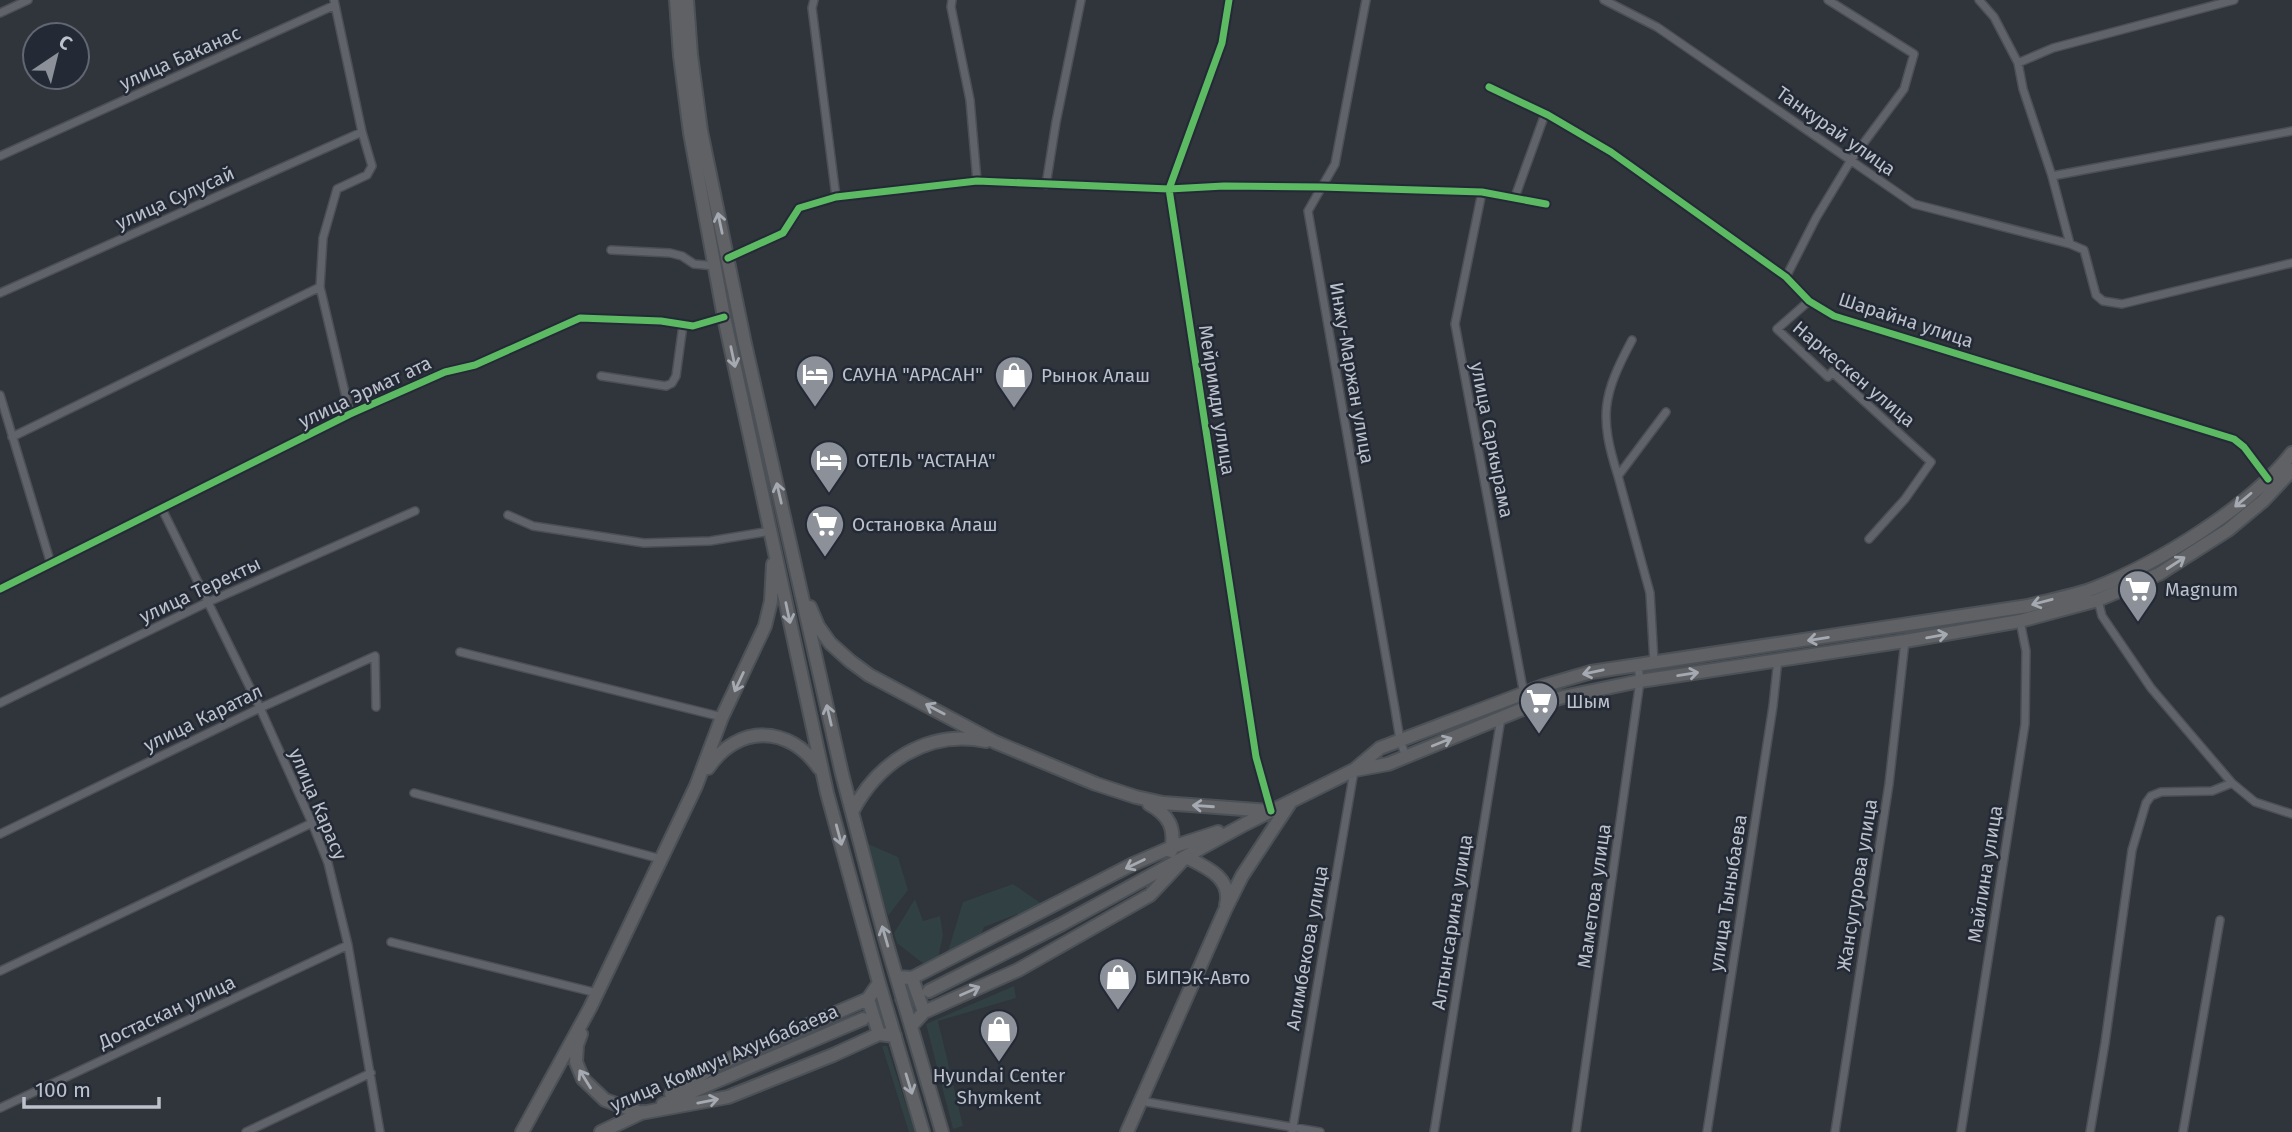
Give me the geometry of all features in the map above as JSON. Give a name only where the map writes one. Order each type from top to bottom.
[{"type":"highway","points":[[676,0],[690,133],[724,317],[823,774],[879,984],[923,1132]]},
{"type":"highway","points":[[687,0],[701,131],[793,558],[852,812],[942,1132]]},
{"type":"highway","points":[[929,991],[1062,924],[1245,824],[1354,770],[1380,748],[1400,740],[1591,672],[2028,606],[2094,589],[2171,551],[2227,514],[2268,479],[2292,453]]},
{"type":"highway","points":[[1354,770],[1388,764],[1525,708],[1563,698],[1640,681],[2020,621],[2098,600],[2159,574],[2228,530],[2263,502],[2292,470]]},
{"type":"highway","points":[[522,1132],[597,993],[696,786],[722,717],[765,626],[771,601],[774,547]]},
{"type":"highway","points":[[793,558],[818,626],[830,643],[869,675],[995,743],[1096,784],[1136,797],[1163,803],[1271,811]]},
{"type":"highway","points":[[696,786],[716,756],[737,741],[755,736],[774,736],[791,741],[809,753],[823,774]]},
{"type":"highway","points":[[852,812],[872,780],[893,762],[914,750],[950,737],[970,737],[995,743]]},
{"type":"highway","points":[[1136,797],[1160,810],[1168,818],[1172,828],[1168,865]]},
{"type":"highway","points":[[1127,1132],[1225,910],[1254,857],[1290,803]]},
{"type":"highway","points":[[897,976],[912,978],[1133,864],[1172,847],[1245,824]]},
{"type":"highway","points":[[1186,857],[1221,878],[1228,898],[1225,910]]},
{"type":"highway","points":[[912,1025],[924,1012],[1018,970],[1150,895],[1186,857]]},
{"type":"highway","points":[[912,978],[924,1012]]},
{"type":"highway","points":[[641,1113],[718,1064],[868,999],[879,984]]},
{"type":"highway","points":[[868,999],[879,1034]]},
{"type":"highway","points":[[590,1007],[577,1045],[576,1062],[583,1079],[605,1100],[641,1113],[728,1097],[879,1034],[895,1036]]},
{"type":"highway","name":"улица Коммун Ахунбабаева","points":[[602,1132],[863,1019]]},
{"type":"street","points":[[0,13],[29,0]]},
{"type":"street","points":[[814,0],[812,8],[836,197]]},
{"type":"street","points":[[952,0],[951,7],[970,100],[977,181]]},
{"type":"street","points":[[1046,185],[1081,0]]},
{"type":"street","name":"Мейримди улица","points":[[1229,0],[1222,43],[1169,189],[1256,757],[1271,811]]},
{"type":"street","name":"Инжу-Маржан улица","points":[[1366,0],[1335,164],[1308,211],[1400,740],[1406,757]]},
{"type":"street","name":"Танкурай улица","points":[[1604,0],[1657,27],[1914,204],[2070,244],[2084,250],[2096,295],[2103,301],[2122,304],[2292,263]]},
{"type":"street","points":[[1786,277],[1816,218],[1851,160],[1903,89],[1914,54],[1828,0]]},
{"type":"street","points":[[1979,0],[1994,17],[2018,62],[2022,89],[2052,176],[2070,244]]},
{"type":"street","points":[[2018,62],[2053,48],[2234,0]]},
{"type":"street","points":[[334,3],[372,166],[367,175],[337,189],[323,239],[320,287],[350,414]]},
{"type":"street","name":"улица Баканас","points":[[0,156],[334,3]]},
{"type":"street","name":"Шарайна улица","points":[[1489,87],[1545,114],[1611,152],[1786,277],[1809,301],[1835,316],[2234,439],[2245,446],[2268,479]]},
{"type":"street","points":[[1515,197],[1545,114]]},
{"type":"street","points":[[2052,176],[2292,131]]},
{"type":"street","name":"улица Сулусай","points":[[0,293],[362,132]]},
{"type":"street","points":[[728,257],[783,233],[799,208],[836,197],[977,181],[1169,189],[1224,186],[1482,192],[1546,204]]},
{"type":"street","name":"улица Саркырама","points":[[1482,192],[1455,324],[1524,694]]},
{"type":"street","points":[[611,250],[670,253],[682,256],[694,264],[715,266]]},
{"type":"street","points":[[12,437],[320,287]]},
{"type":"street","name":"Наркескен улица","points":[[1809,301],[1777,329],[1828,377],[1832,372],[1931,461],[1905,499],[1869,539]]},
{"type":"street","name":"улица Эрмат ата","points":[[0,589],[350,414],[445,372],[475,365],[580,317],[661,321],[693,326],[724,317]]},
{"type":"street","points":[[601,376],[666,386],[672,383],[676,376],[683,324]]},
{"type":"street","points":[[1632,340],[1611,384],[1605,408],[1607,438],[1650,593],[1654,662]]},
{"type":"street","points":[[0,395],[51,565]]},
{"type":"street","points":[[1618,476],[1666,412]]},
{"type":"street","name":"улица Карасу","points":[[162,509],[260,708],[328,863],[348,945],[380,1132]]},
{"type":"street","name":"улица Теректы","points":[[0,703],[206,603],[415,512]]},
{"type":"street","points":[[508,515],[533,526],[644,543],[710,541],[771,531]]},
{"type":"street","points":[[2098,600],[2102,616],[2151,688],[2232,783],[2255,802],[2292,814]]},
{"type":"street","name":"Майлина улица","points":[[1961,1132],[2025,724],[2026,651],[2020,621]]},
{"type":"street","name":"Жансугурова улица","points":[[1835,1132],[1889,784],[1905,641]]},
{"type":"street","points":[[460,652],[722,717]]},
{"type":"street","name":"улица Каратал","points":[[0,834],[260,708],[375,656],[376,707]]},
{"type":"street","name":"улица Тыныбаева","points":[[1707,1132],[1773,706],[1777,659]]},
{"type":"street","name":"Маметова улица","points":[[1576,1132],[1640,681],[1638,665]]},
{"type":"street","name":"Алтынсарина улица","points":[[1434,1132],[1501,718]]},
{"type":"street","name":"Алимбекова улица","points":[[1292,1129],[1354,770]]},
{"type":"street","points":[[2090,1132],[2132,850],[2146,803],[2151,796],[2161,792],[2213,791],[2232,783]]},
{"type":"street","points":[[414,793],[661,859]]},
{"type":"street","points":[[0,971],[312,822]]},
{"type":"street","points":[[2183,1132],[2220,920]]},
{"type":"street","points":[[391,942],[597,993]]},
{"type":"street","name":"Достаскан улица","points":[[0,1108],[348,945]]},
{"type":"street","points":[[246,1132],[371,1073]]},
{"type":"street","points":[[1141,1101],[1320,1132]]},
{"type":"shaded area","points":[[866,843],[898,857],[908,890],[888,916]]},
{"type":"shaded area","points":[[1013,884],[1049,909],[1025,919],[1017,914],[984,927],[979,940],[946,958],[963,902]]},
{"type":"shaded area","points":[[915,899],[923,921],[940,916],[943,935],[937,964],[925,965],[897,943],[894,933]]},
{"type":"shaded area","points":[[1014,986],[1016,998],[938,1021],[963,1126],[953,1129],[926,1024]]},
{"type":"shaded area","points":[[882,1046],[887,1046],[915,1132],[909,1132]]},
{"type":"tunnel","points":[[863,1019],[927,992]]},
{"type":"cycle path","points":[[1229,0],[1222,43],[1169,189],[1256,757],[1271,811]]},
{"type":"cycle path","points":[[1489,87],[1548,115],[1611,152],[1786,277],[1809,301],[1834,316],[2234,439],[2244,447],[2268,479]]},
{"type":"cycle path","points":[[728,258],[783,233],[799,208],[836,197],[977,181],[1169,189],[1224,186],[1482,192],[1546,204]]},
{"type":"cycle path","points":[[0,589],[350,414],[445,372],[475,365],[580,318],[661,321],[693,326],[724,317]]},
{"type":"place","name":"САУНА \"АРАСАН\"","points":[[815,408]]},
{"type":"place","name":"Рынок Алаш","points":[[1014,409]]},
{"type":"place","name":"ОТЕЛЬ \"АСТАНА\"","points":[[829,494]]},
{"type":"place","name":"Остановка Алаш","points":[[825,558]]},
{"type":"place","name":"Magnum","points":[[2138,623]]},
{"type":"place","name":"Шым","points":[[1539,735]]},
{"type":"place","name":"БИПЭК-Авто","points":[[1118,1011]]},
{"type":"place","name":"Hyundai Center Shymkent","points":[[999,1063]]}]
